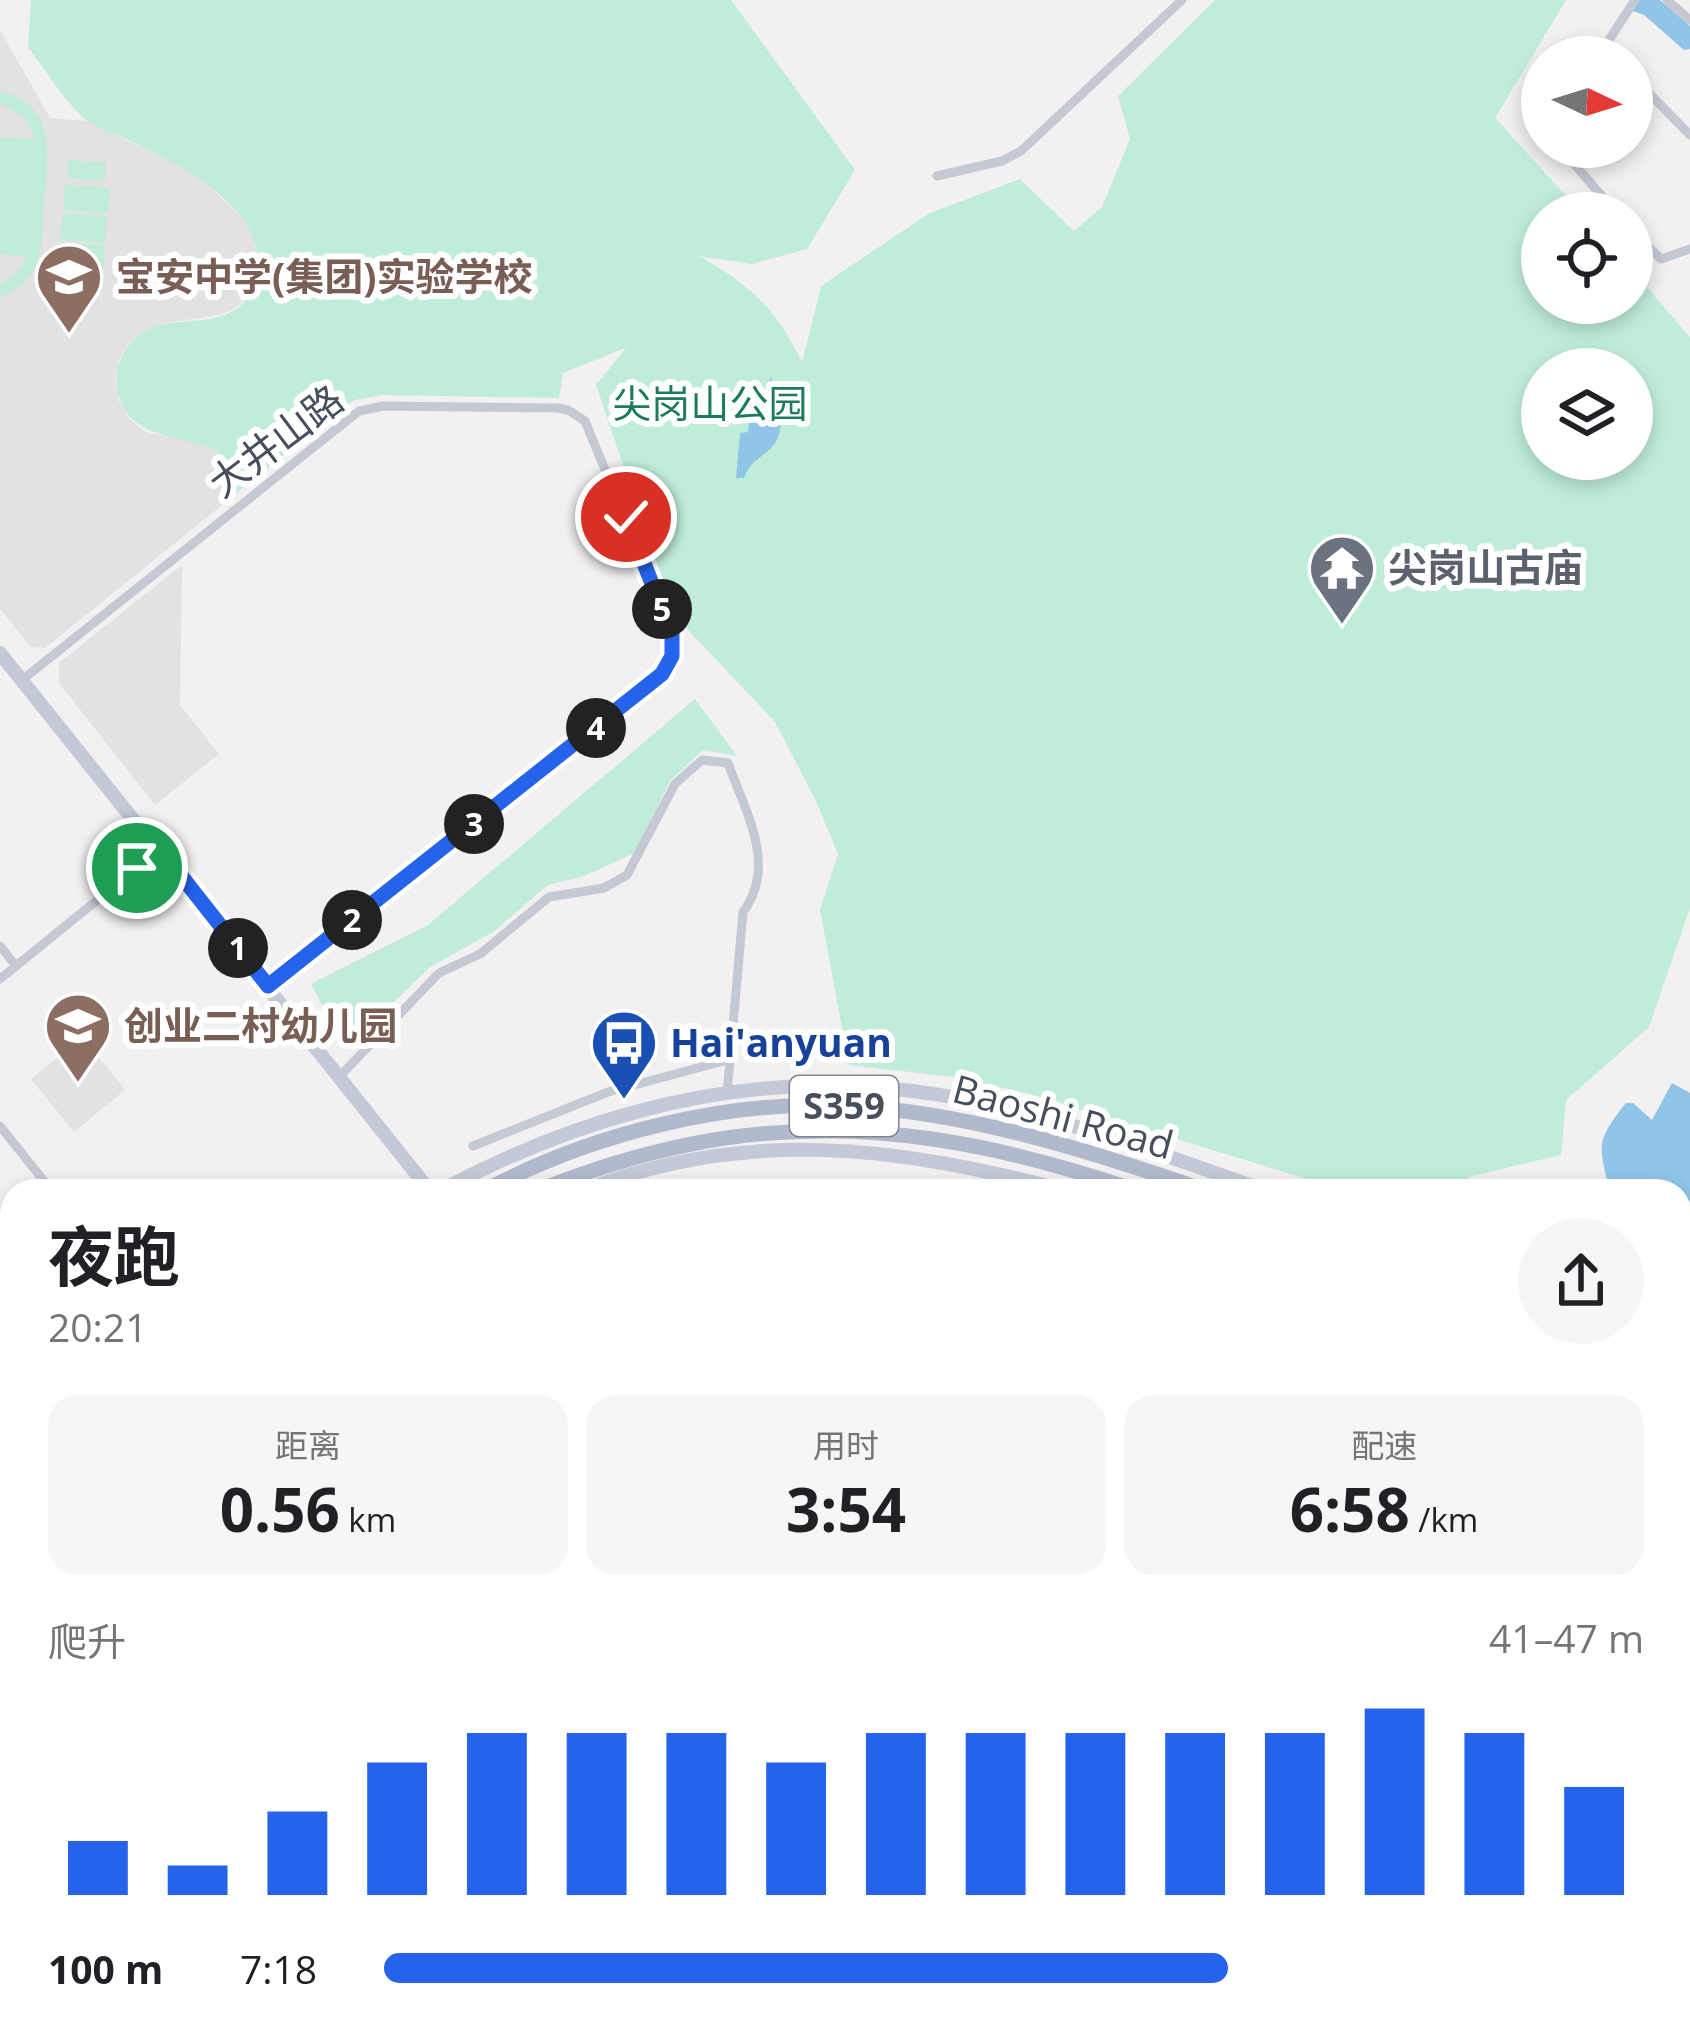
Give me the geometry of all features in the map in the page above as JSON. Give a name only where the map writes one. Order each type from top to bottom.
[{"type":"main road","points":[[0,653],[421,1179]]},
{"type":"main road","points":[[462,1179],[590,1124],[765,1088],[854,1086],[1027,1114],[1232,1179]]},
{"type":"main road","name":"Baoshi Road","points":[[512,1179],[596,1143],[682,1122],[767,1108],[853,1106],[1022,1134],[1168,1179]]},
{"type":"main road","name":"Baoshi Road","points":[[566,1179],[603,1164],[686,1144],[769,1130],[851,1129],[1016,1155],[1097,1179]]},
{"type":"main road","points":[[625,1179],[715,1154],[814,1148],[931,1158],[1017,1179]]},
{"type":"street","points":[[937,176],[1003,161],[1021,151],[1182,0]]},
{"type":"street","points":[[1611,36],[1635,0]]},
{"type":"street","points":[[1667,0],[1690,20]]},
{"type":"street","points":[[1653,97],[1690,135]]},
{"type":"street","points":[[1578,168],[1598,192]]},
{"type":"street","points":[[1653,251],[1661,259],[1670,259],[1690,249]]},
{"type":"street","name":"大井山路","points":[[22,680],[344,419],[367,408],[568,410],[590,430],[672,635],[672,656],[662,674],[268,986]]},
{"type":"street","points":[[340,1076],[439,973],[480,954],[550,897],[604,888],[626,875],[675,784],[702,760],[728,763],[760,860],[758,882],[743,912],[727,1094]]},
{"type":"street","points":[[0,979],[160,849]]},
{"type":"street","points":[[0,946],[16,966]]},
{"type":"street","points":[[472,1146],[608,1091],[731,1059]]},
{"type":"street","points":[[0,1126],[42,1179]]},
{"type":"shaded area","name":"宝安中学(集团)实验学校","points":[[0,30],[50,118],[86,121],[193,171],[241,216],[254,237],[258,262],[253,286],[239,306],[220,315],[166,323],[130,342],[119,360],[115,381],[119,401],[146,432],[216,451],[230,475],[226,502],[45,648],[31,647],[0,609]]},
{"type":"shaded area","points":[[182,565],[180,705],[219,754],[155,805],[59,683],[59,663]]},
{"type":"shaded area","name":"创业二村幼儿园","points":[[83,1037],[125,1090],[74,1132],[31,1079]]},
{"type":"green space","name":"尖岗山公园","points":[[31,0],[731,0],[855,170],[807,249],[752,264],[699,256],[760,300],[782,326],[802,362],[821,286],[928,214],[1020,179],[1074,231],[1102,207],[1130,139],[1118,96],[1215,0],[1566,0],[1544,36],[1521,36],[1521,75],[1495,118],[1521,146],[1521,168],[1541,168],[1563,192],[1521,192],[1521,324],[1653,324],[1653,294],[1690,337],[1690,908],[1649,1027],[1566,1100],[1561,1155],[1468,1179],[1307,1179],[1030,1094],[953,1077],[849,1065],[820,910],[838,854],[775,722],[674,615],[596,385],[626,348],[563,373],[559,398],[383,395],[355,400],[226,502],[231,476],[224,459],[210,448],[148,429],[130,417],[119,397],[117,374],[124,353],[148,329],[225,315],[243,303],[257,266],[251,233],[228,202],[201,180],[85,119],[28,47]]},
{"type":"green space","points":[[0,92],[20,98],[33,109],[46,138],[47,156],[38,260],[25,282],[0,297],[0,284],[19,271],[26,257],[0,254],[0,138],[35,139],[26,118],[0,104]]},
{"type":"green space","points":[[69,160],[106,163],[105,181],[67,178]]},
{"type":"green space","points":[[65,184],[110,188],[108,214],[63,210]]},
{"type":"green space","points":[[63,213],[107,217],[105,243],[60,239]]},
{"type":"green space","points":[[60,242],[105,245],[103,271],[58,268]]},
{"type":"green space","points":[[695,699],[737,756],[703,750],[670,781],[635,853],[584,876],[548,885],[493,932],[430,967],[345,1049],[311,984],[428,925]]},
{"type":"water","points":[[1637,0],[1660,0],[1690,26],[1690,49],[1684,50],[1644,15],[1630,10]]},
{"type":"water","points":[[771,376],[779,434],[744,478],[736,478],[740,433],[748,432],[749,422],[761,420]]},
{"type":"water","points":[[1672,1083],[1690,1093],[1690,1179],[1607,1179],[1602,1144],[1626,1103],[1633,1103],[1652,1120]]},
{"type":"place","name":"宝安中学(集团)实验学校","points":[[69,336]]},
{"type":"place","name":"尖岗山古庙","points":[[1342,627]]},
{"type":"place","name":"创业二村幼儿园","points":[[78,1085]]},
{"type":"place","name":"Hai'anyuan","points":[[624,1102]]},
{"type":"route","points":[[137,868],[160,849],[268,986],[662,674],[672,656],[672,635],[626,517]]}]
